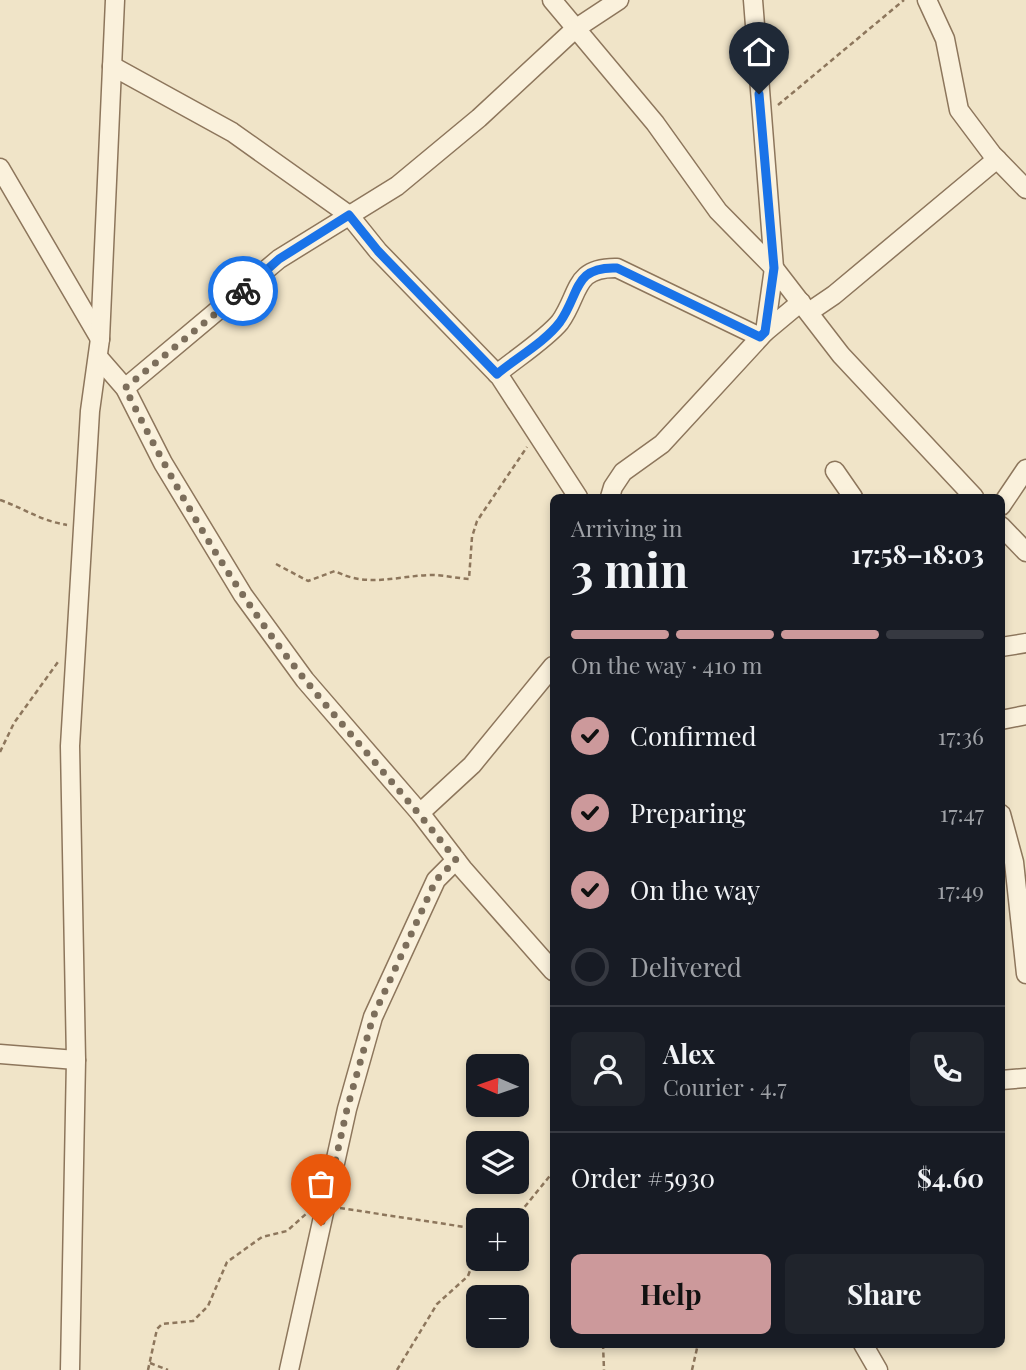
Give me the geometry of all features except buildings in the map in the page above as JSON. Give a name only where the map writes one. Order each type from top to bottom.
[{"type":"street","points":[[70,1370],[76,1060],[70,746],[90,411],[99,348],[115,0]]},
{"type":"street","points":[[552,0],[655,123],[718,211],[774,268],[841,355],[971,494]]},
{"type":"street","points":[[125,388],[279,259],[397,186],[469,127],[575,29],[619,0]]},
{"type":"street","points":[[753,0],[774,268],[763,335]]},
{"type":"street","points":[[927,0],[945,39],[959,110],[997,159],[1026,189]]},
{"type":"street","points":[[113,66],[232,132],[349,215],[378,251],[497,374],[576,494]]},
{"type":"street","points":[[611,494],[612,487],[623,472],[662,444],[763,335],[805,307],[834,295],[997,159]]},
{"type":"street","points":[[0,168],[99,348],[125,388],[163,463],[243,595],[305,680],[550,968]]},
{"type":"street","points":[[497,374],[559,323],[581,279],[597,267],[617,268],[763,335]]},
{"type":"street","points":[[1005,500],[1026,469]]},
{"type":"street","points":[[835,471],[851,494]]},
{"type":"street","points":[[1005,530],[1026,552]]},
{"type":"street","points":[[1005,646],[1026,643]]},
{"type":"street","points":[[419,813],[472,765],[550,670]]},
{"type":"street","points":[[1005,829],[1014,862],[1026,974]]},
{"type":"street","points":[[289,1370],[347,1109],[373,1017],[436,880],[456,860]]},
{"type":"street","points":[[0,1054],[76,1060]]},
{"type":"street","points":[[1005,1080],[1026,1078]]},
{"type":"street","points":[[865,1348],[874,1368]]},
{"type":"path","points":[[761,118],[904,0]]},
{"type":"path","points":[[276,564],[308,580],[335,571],[349,578],[382,582],[431,575],[469,579],[472,537],[477,521],[536,434]]},
{"type":"path","points":[[0,500],[20,507],[42,521],[84,527]]},
{"type":"path","points":[[0,752],[13,723],[76,641]]},
{"type":"path","points":[[524,1208],[550,1176]]},
{"type":"path","points":[[148,1370],[158,1329],[162,1324],[193,1321],[202,1313],[228,1262],[262,1237],[288,1231],[304,1215],[325,1207],[382,1212],[466,1227]]},
{"type":"path","points":[[397,1370],[437,1304],[468,1276],[470,1271]]},
{"type":"path","points":[[603,1348],[604,1370]]},
{"type":"path","points":[[692,1370],[697,1348]]},
{"type":"path","points":[[150,1363],[168,1370]]},
{"type":"way so far","points":[[243,291],[125,388],[163,463],[243,595],[305,680],[456,860],[436,880],[373,1017],[347,1109],[321,1226]]},
{"type":"route","points":[[243,291],[279,259],[349,215],[378,251],[497,374],[559,323],[581,279],[597,267],[617,268],[760,337],[765,332],[774,268],[759,94]]}]
